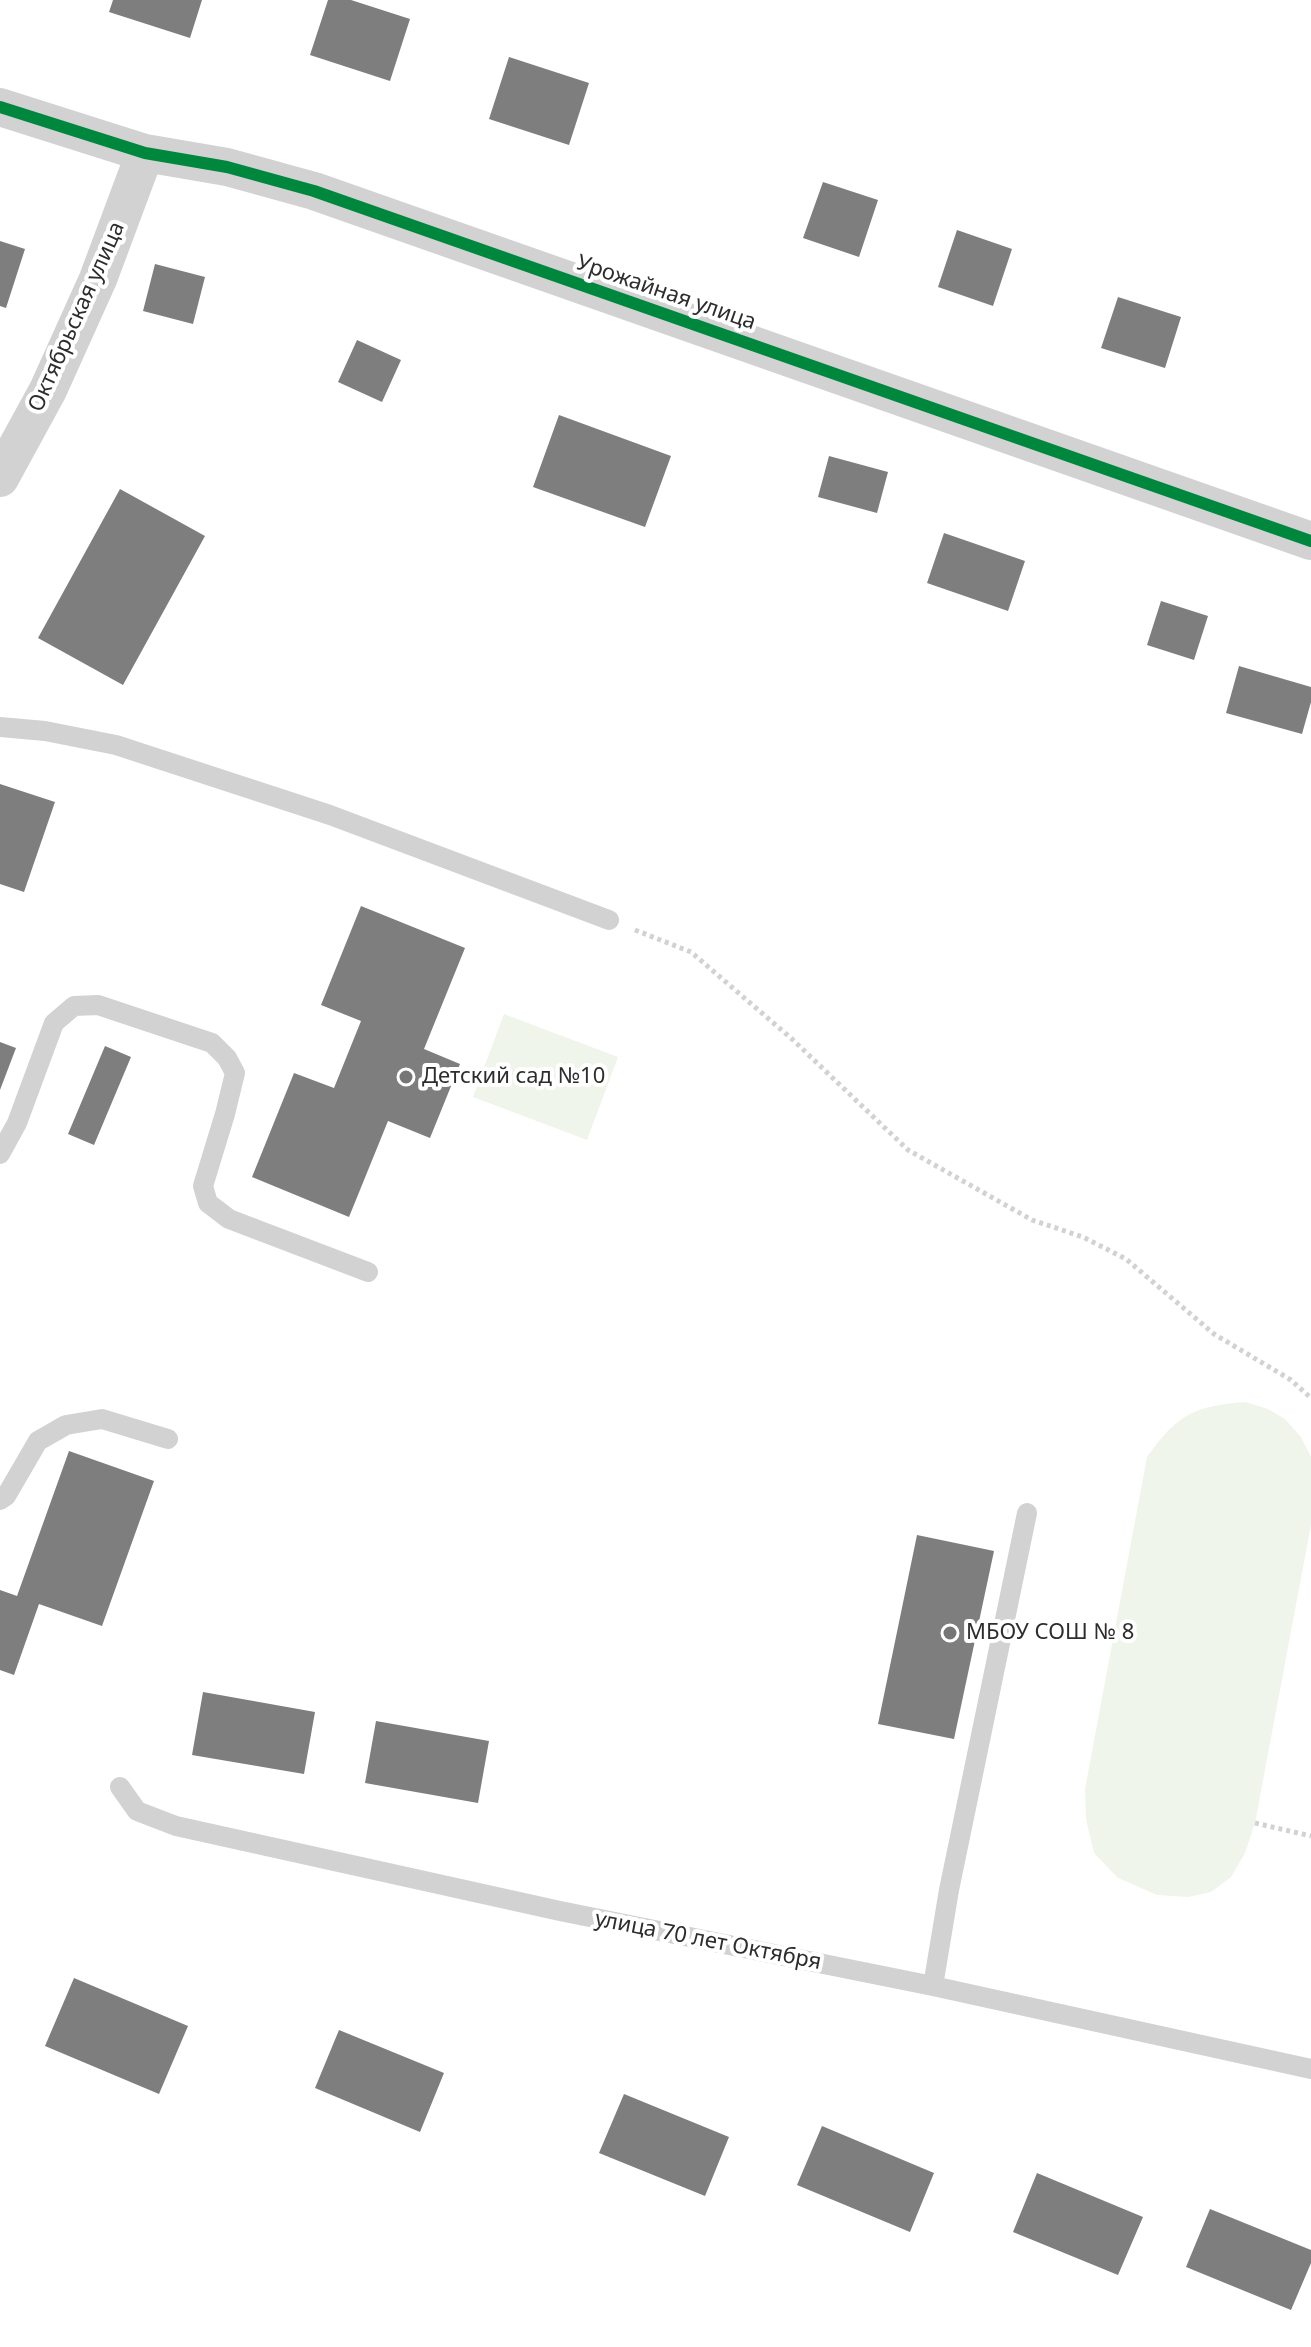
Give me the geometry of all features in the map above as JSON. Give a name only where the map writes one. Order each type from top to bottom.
[{"type":"street","name":"Урожайная улица","points":[[0,107],[145,153],[227,167],[314,191],[1311,541]]},
{"type":"street","name":"Октябрьская улица","points":[[0,478],[55,376],[98,279],[145,153]]},
{"type":"lane","points":[[0,727],[45,731],[116,745],[330,815],[609,920]]},
{"type":"lane","points":[[0,1154],[17,1123],[54,1023],[74,1006],[98,1005],[212,1043],[227,1058],[235,1073],[203,1186],[208,1203],[229,1219],[368,1272]]},
{"type":"lane","points":[[0,1500],[6,1496],[38,1441],[66,1425],[102,1419],[168,1439]]},
{"type":"lane","points":[[933,1986],[946,1903],[1027,1513]]},
{"type":"lane","name":"улица 70 лет Октября","points":[[120,1787],[137,1811],[176,1826],[560,1911],[933,1986],[1311,2069]]},
{"type":"path","points":[[609,920],[691,952],[792,1039],[908,1150],[1032,1220],[1083,1237],[1126,1259],[1214,1334],[1291,1380],[1311,1398]]},
{"type":"path","points":[[1255,1823],[1311,1836]]},
{"type":"shaded area","points":[[504,1014],[618,1057],[587,1140],[473,1097]]},
{"type":"shaded area","points":[[1245,1402],[1268,1409],[1285,1419],[1301,1437],[1311,1457],[1311,1525],[1255,1823],[1245,1853],[1231,1877],[1211,1892],[1188,1897],[1157,1895],[1118,1878],[1094,1853],[1086,1819],[1085,1789],[1147,1457],[1168,1431],[1188,1415],[1212,1406]]},
{"type":"building","points":[[113,0],[202,0],[190,38],[109,12]]},
{"type":"building","points":[[328,0],[351,0],[410,19],[390,81],[310,55]]},
{"type":"building","points":[[509,57],[589,83],[569,145],[489,119]]},
{"type":"building","points":[[823,182],[878,200],[859,257],[803,238]]},
{"type":"building","points":[[957,230],[1012,249],[993,306],[938,287]]},
{"type":"building","points":[[0,241],[25,249],[6,308],[0,306]]},
{"type":"building","points":[[155,264],[205,277],[193,324],[143,311]]},
{"type":"building","points":[[1118,297],[1181,317],[1165,368],[1101,348]]},
{"type":"building","points":[[357,340],[401,360],[382,402],[338,382]]},
{"type":"building","points":[[559,415],[671,456],[645,527],[533,487]]},
{"type":"building","points":[[829,456],[888,472],[877,513],[818,497]]},
{"type":"building","points":[[120,489],[205,536],[123,685],[38,638]]},
{"type":"building","points":[[944,533],[1025,561],[1008,611],[927,583]]},
{"type":"building","points":[[1161,601],[1208,616],[1194,660],[1147,645]]},
{"type":"building","points":[[1239,666],[1311,687],[1311,702],[1302,734],[1226,713]]},
{"type":"building","points":[[0,784],[55,802],[24,892],[0,884]]},
{"type":"building","points":[[361,906],[465,948],[424,1049],[460,1064],[430,1138],[388,1121],[349,1217],[252,1177],[294,1073],[334,1088],[361,1021],[321,1005]]},
{"type":"building","points":[[0,1042],[16,1048],[0,1090]]},
{"type":"building","points":[[105,1046],[131,1057],[94,1145],[68,1134]]},
{"type":"building","points":[[69,1451],[154,1481],[102,1626],[39,1604],[14,1675],[0,1670],[0,1590],[17,1596]]},
{"type":"building","points":[[917,1535],[994,1551],[954,1739],[878,1724]]},
{"type":"building","points":[[203,1692],[315,1712],[304,1774],[192,1755]]},
{"type":"building","points":[[376,1721],[489,1741],[478,1803],[365,1783]]},
{"type":"building","points":[[74,1978],[188,2026],[159,2094],[45,2046]]},
{"type":"building","points":[[339,2030],[444,2073],[420,2132],[315,2088]]},
{"type":"building","points":[[624,2094],[729,2137],[705,2196],[599,2153]]},
{"type":"building","points":[[822,2126],[934,2173],[910,2232],[797,2185]]},
{"type":"building","points":[[1037,2173],[1143,2217],[1118,2275],[1013,2232]]},
{"type":"building","points":[[1210,2209],[1311,2250],[1311,2263],[1291,2310],[1186,2267]]},
{"type":"cycle path","points":[[0,107],[145,153],[227,167],[314,191],[1311,541]]},
{"type":"place","name":"Детский сад №10","points":[[406,1077]]},
{"type":"place","name":"МБОУ СОШ № 8","points":[[950,1633]]}]
